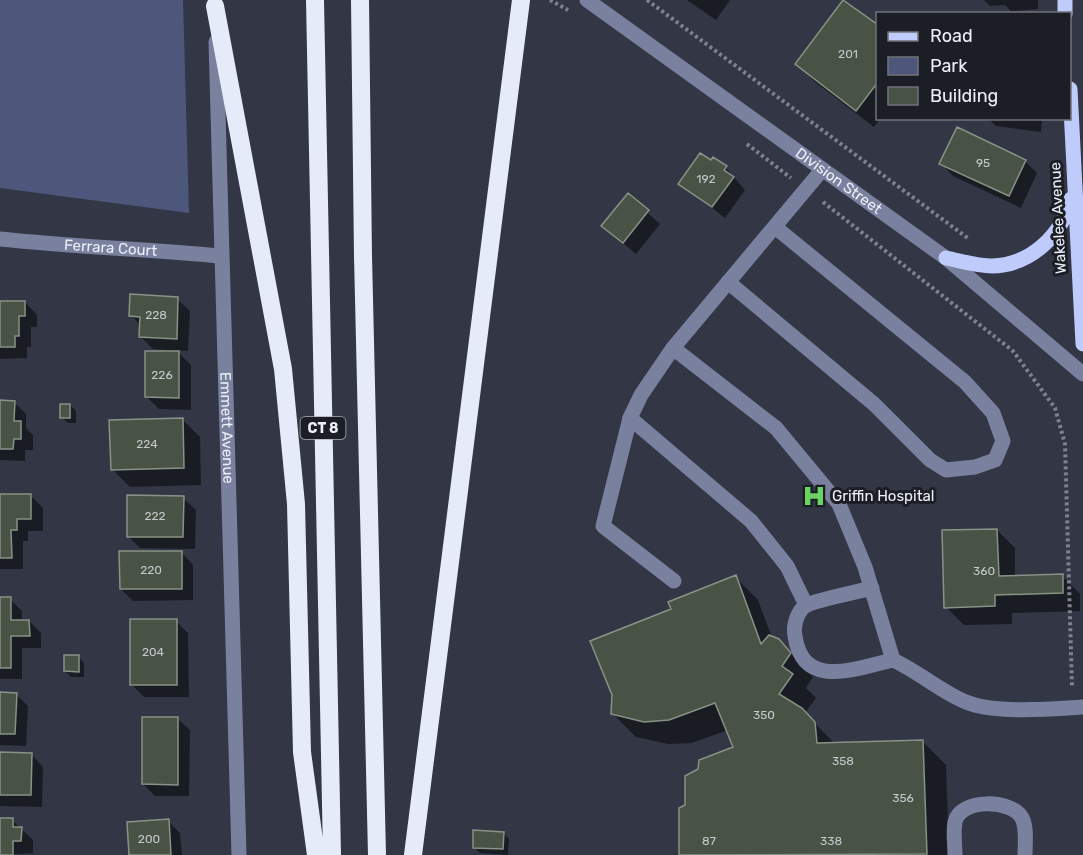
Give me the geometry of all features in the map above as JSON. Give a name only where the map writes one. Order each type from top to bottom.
[{"type":"highway","name":"CT 8","points":[[315,0],[332,855]]},
{"type":"highway","name":"CT 8","points":[[360,0],[377,855]]},
{"type":"highway","points":[[413,855],[521,0]]},
{"type":"highway","points":[[215,3],[283,369],[296,504],[302,752],[316,855]]},
{"type":"main road","name":"Wakelee Avenue","points":[[1071,109],[1083,344]]},
{"type":"main road","points":[[946,258],[990,266],[1024,259],[1053,237],[1063,222],[1075,184]]},
{"type":"street","name":"Division Street","points":[[587,0],[946,258],[1083,374]]},
{"type":"street","name":"Emmett Avenue","points":[[215,3],[220,256],[239,855]]},
{"type":"street","points":[[674,581],[603,526],[630,418],[640,395],[673,348],[822,170]]},
{"type":"street","points":[[728,282],[874,404],[930,460],[946,470],[975,467],[995,460],[1003,441],[993,413],[965,382],[775,226]]},
{"type":"street","name":"Ferrara Court","points":[[0,240],[69,247],[156,250],[220,256]]},
{"type":"street","points":[[673,348],[776,428],[839,504],[872,588],[893,660]]},
{"type":"street","points":[[630,418],[751,521],[787,566],[806,605]]},
{"type":"street","points":[[872,588],[806,605],[797,616],[794,634],[808,665],[823,672],[838,672],[893,660],[917,671],[967,703],[1022,710],[1083,707]]},
{"type":"street","points":[[956,855],[955,820],[962,811],[974,805],[1009,806],[1017,811],[1024,820],[1025,855]]},
{"type":"path","points":[[647,0],[961,235],[974,242]]},
{"type":"green space","points":[[0,0],[183,0],[189,213],[0,188]]},
{"type":"building","points":[[843,0],[876,24],[876,85],[856,111],[795,64]]},
{"type":"building","points":[[957,127],[1026,160],[1009,196],[939,164]]},
{"type":"building","points":[[700,153],[711,160],[713,157],[727,166],[724,170],[734,177],[712,207],[678,184]]},
{"type":"building","points":[[628,193],[649,210],[623,243],[601,226]]},
{"type":"building","points":[[130,294],[178,297],[177,339],[139,337],[140,317],[129,316]]},
{"type":"building","points":[[0,301],[25,301],[25,316],[19,316],[19,336],[15,336],[15,347],[0,347]]},
{"type":"building","points":[[145,351],[179,351],[179,398],[145,397]]},
{"type":"building","points":[[0,400],[15,401],[14,421],[21,421],[21,439],[14,439],[13,449],[0,449]]},
{"type":"building","points":[[60,404],[70,404],[70,418],[60,418]]},
{"type":"building","points":[[183,418],[184,468],[111,470],[109,420]]},
{"type":"building","points":[[0,494],[31,494],[31,519],[17,519],[17,530],[11,530],[12,558],[0,558]]},
{"type":"building","points":[[127,495],[184,496],[183,537],[127,537]]},
{"type":"building","points":[[997,529],[999,576],[1063,574],[1063,593],[995,595],[995,606],[944,608],[942,530]]},
{"type":"building","points":[[119,551],[182,551],[182,589],[120,589]]},
{"type":"building","points":[[736,575],[761,644],[769,635],[779,639],[791,653],[782,666],[793,674],[779,694],[802,708],[815,722],[817,743],[923,740],[927,854],[679,855],[679,808],[685,805],[685,776],[698,769],[699,760],[733,747],[715,703],[669,720],[644,722],[611,714],[612,695],[590,641],[671,609],[668,602]]},
{"type":"building","points":[[0,597],[11,597],[11,620],[29,620],[30,636],[11,636],[11,668],[0,668]]},
{"type":"building","points":[[130,619],[177,619],[177,685],[130,685]]},
{"type":"building","points":[[64,655],[79,655],[79,672],[64,671]]},
{"type":"building","points":[[0,692],[17,693],[15,734],[0,734]]},
{"type":"building","points":[[142,717],[178,717],[178,785],[142,784]]},
{"type":"building","points":[[0,752],[32,753],[31,795],[0,795]]},
{"type":"building","points":[[0,818],[13,818],[13,827],[22,827],[21,841],[13,841],[13,855],[0,855]]},
{"type":"building","points":[[169,819],[171,855],[129,855],[127,822]]},
{"type":"building","points":[[473,830],[504,832],[503,849],[473,848]]},
{"type":"place","name":"Griffin Hospital","points":[[814,496]]}]
